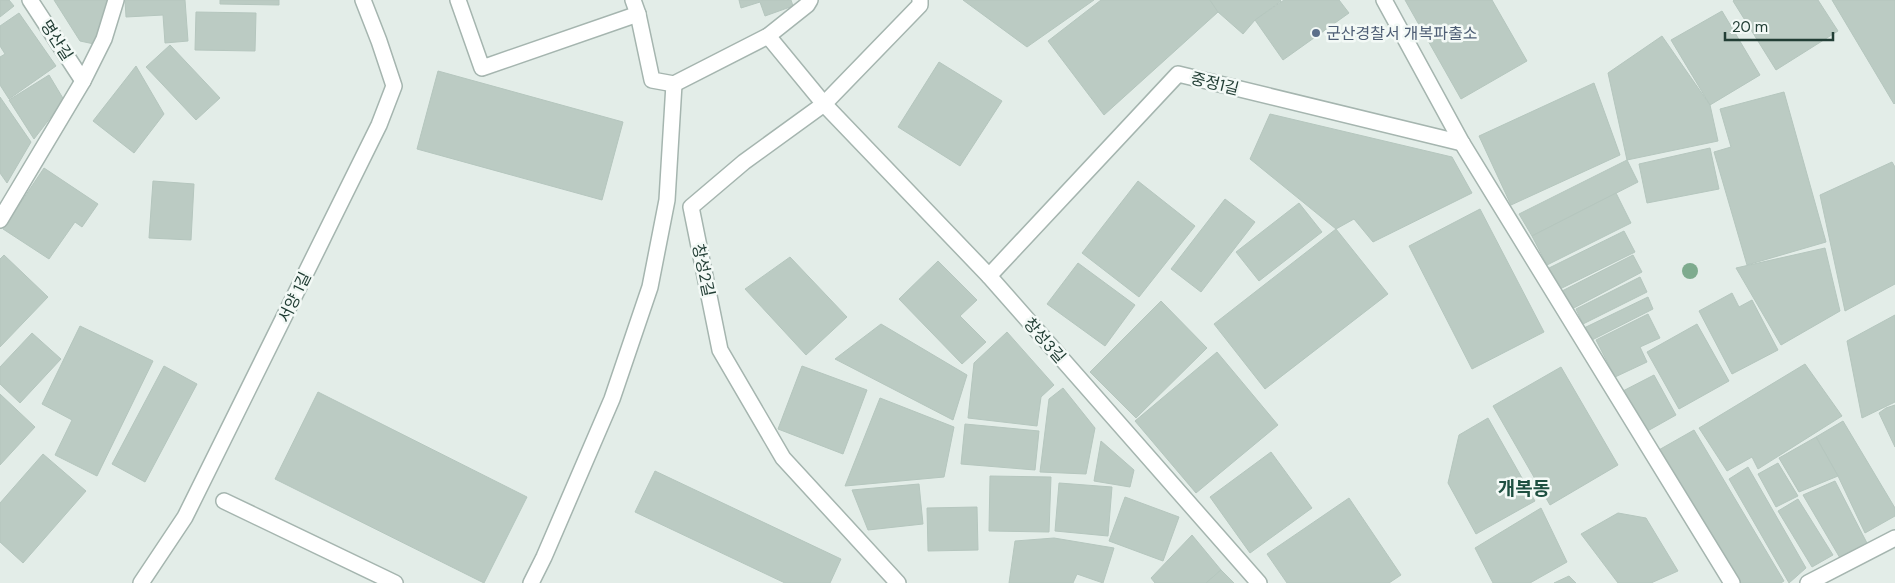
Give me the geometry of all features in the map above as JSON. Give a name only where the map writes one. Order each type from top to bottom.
[{"type":"street","name":"명산길","points":[[30,0],[83,81]]},
{"type":"street","points":[[0,220],[83,81],[104,39],[116,0]]},
{"type":"street","name":"서양 1길","points":[[141,583],[185,517],[379,125],[394,86],[363,0]]},
{"type":"street","points":[[458,0],[482,68],[636,7],[652,80],[674,84],[768,36],[807,5],[810,0]]},
{"type":"street","name":"창성2길","points":[[898,583],[783,458],[720,350],[691,207],[744,162],[824,104],[920,5],[920,0]]},
{"type":"street","points":[[1384,0],[1462,143],[1732,583]]},
{"type":"street","name":"창성3길","points":[[768,36],[824,104],[989,276],[1259,583]]},
{"type":"street","name":"중정1길","points":[[989,276],[1178,74],[1462,143]]},
{"type":"street","points":[[531,583],[612,399],[650,287],[667,200],[674,84]]},
{"type":"street","points":[[224,501],[395,583]]},
{"type":"street","points":[[1808,583],[1895,538]]},
{"type":"building","points":[[0,0],[9,0],[14,6],[0,17]]},
{"type":"building","points":[[54,0],[109,0],[94,44],[80,41]]},
{"type":"building","points":[[125,0],[185,0],[188,41],[165,43],[163,15],[126,17]]},
{"type":"building","points":[[220,0],[279,0],[279,5],[220,4]]},
{"type":"building","points":[[739,0],[791,0],[793,6],[765,16],[760,2],[741,8]]},
{"type":"building","points":[[963,0],[1094,0],[1027,47]]},
{"type":"building","points":[[1101,0],[1210,0],[1218,12],[1104,115],[1048,41]]},
{"type":"building","points":[[1210,0],[1281,1],[1255,20],[1243,34],[1218,12]]},
{"type":"building","points":[[1284,0],[1339,0],[1349,13],[1283,60],[1255,20]]},
{"type":"building","points":[[1405,0],[1492,0],[1527,61],[1461,99]]},
{"type":"building","points":[[1734,0],[1818,0],[1838,31],[1776,70]]},
{"type":"building","points":[[1832,0],[1895,0],[1894,104]]},
{"type":"building","points":[[1722,11],[1760,75],[1710,105],[1671,40]]},
{"type":"building","points":[[196,12],[256,13],[255,51],[195,50]]},
{"type":"building","points":[[19,13],[56,66],[9,99],[0,85],[0,57],[5,54],[0,46],[0,26]]},
{"type":"building","points":[[1662,36],[1710,105],[1718,141],[1627,160],[1608,73]]},
{"type":"building","points":[[170,45],[220,98],[196,120],[146,67]]},
{"type":"building","points":[[939,62],[1002,101],[960,166],[898,127]]},
{"type":"building","points":[[136,66],[164,114],[134,153],[93,121]]},
{"type":"building","points":[[438,71],[623,122],[602,200],[417,149]]},
{"type":"building","points":[[49,75],[64,100],[34,139],[9,100]]},
{"type":"building","points":[[1594,83],[1620,155],[1511,205],[1479,136]]},
{"type":"building","points":[[1784,92],[1826,242],[1747,265],[1714,152],[1731,147],[1720,109]]},
{"type":"building","points":[[0,97],[31,142],[7,183],[0,173]]},
{"type":"building","points":[[1270,114],[1452,157],[1472,193],[1373,242],[1354,219],[1336,229],[1250,159]]},
{"type":"building","points":[[1710,148],[1719,189],[1647,203],[1639,164]]},
{"type":"building","points":[[1627,160],[1638,182],[1532,236],[1519,214]]},
{"type":"building","points":[[1892,162],[1895,167],[1895,284],[1845,311],[1820,195]]},
{"type":"building","points":[[44,168],[98,204],[82,227],[75,222],[49,259],[3,229]]},
{"type":"building","points":[[153,181],[194,184],[191,240],[149,238]]},
{"type":"building","points":[[1138,181],[1195,226],[1139,297],[1082,253]]},
{"type":"building","points":[[1616,193],[1631,223],[1547,265],[1532,236]]},
{"type":"building","points":[[1225,199],[1255,222],[1201,292],[1171,269]]},
{"type":"building","points":[[1299,203],[1322,232],[1259,281],[1236,252]]},
{"type":"building","points":[[1480,209],[1544,332],[1472,369],[1409,246]]},
{"type":"building","points":[[1336,229],[1388,294],[1265,389],[1214,324]]},
{"type":"building","points":[[1624,231],[1635,252],[1560,289],[1549,268]]},
{"type":"building","points":[[1825,248],[1840,311],[1781,345],[1736,268]]},
{"type":"building","points":[[4,255],[48,297],[0,347],[0,259]]},
{"type":"building","points":[[1633,255],[1642,272],[1570,310],[1560,292]]},
{"type":"building","points":[[790,257],[847,317],[806,355],[745,289]]},
{"type":"building","points":[[938,261],[977,300],[960,316],[986,342],[962,364],[899,299]]},
{"type":"building","points":[[1078,263],[1135,305],[1105,346],[1047,304]]},
{"type":"building","points":[[1640,277],[1647,292],[1583,324],[1576,309]]},
{"type":"building","points":[[1732,293],[1739,307],[1752,300],[1778,350],[1732,374],[1699,311]]},
{"type":"building","points":[[1648,297],[1653,309],[1590,341],[1584,328]]},
{"type":"building","points":[[1161,301],[1207,348],[1136,418],[1090,372]]},
{"type":"building","points":[[1648,314],[1660,338],[1640,347],[1647,362],[1615,377],[1596,340]]},
{"type":"building","points":[[1895,315],[1895,402],[1862,418],[1847,341]]},
{"type":"building","points":[[881,324],[967,375],[953,420],[835,359]]},
{"type":"building","points":[[1697,324],[1729,381],[1679,409],[1647,352]]},
{"type":"building","points":[[80,326],[153,361],[97,476],[55,455],[72,420],[42,404]]},
{"type":"building","points":[[1007,332],[1054,385],[1041,397],[1037,426],[968,418],[974,363]]},
{"type":"building","points":[[32,333],[61,359],[20,403],[0,384],[0,367]]},
{"type":"building","points":[[1217,352],[1278,425],[1196,493],[1135,421]]},
{"type":"building","points":[[1805,364],[1842,416],[1758,469],[1752,457],[1727,471],[1699,428]]},
{"type":"building","points":[[164,366],[197,384],[145,482],[112,464]]},
{"type":"building","points":[[802,366],[867,390],[843,454],[778,429]]},
{"type":"building","points":[[1561,367],[1618,465],[1550,505],[1493,406]]},
{"type":"building","points":[[1654,375],[1676,415],[1644,433],[1621,392]]},
{"type":"building","points":[[1063,388],[1095,428],[1086,474],[1040,472],[1049,399]]},
{"type":"building","points":[[318,392],[527,497],[484,583],[275,479]]},
{"type":"building","points":[[0,394],[35,427],[0,465]]},
{"type":"building","points":[[880,398],[954,427],[944,477],[845,486]]},
{"type":"building","points":[[1895,405],[1895,447],[1879,413]]},
{"type":"building","points":[[1488,418],[1535,501],[1476,534],[1448,483],[1459,435]]},
{"type":"building","points":[[1843,421],[1895,508],[1895,516],[1865,533],[1838,476],[1816,437]]},
{"type":"building","points":[[965,424],[1039,431],[1035,470],[961,464]]},
{"type":"building","points":[[1694,430],[1784,581],[1781,583],[1736,583],[1657,451]]},
{"type":"building","points":[[1816,437],[1838,476],[1799,492],[1779,458]]},
{"type":"building","points":[[1101,441],[1134,470],[1130,487],[1094,481]]},
{"type":"building","points":[[1271,452],[1312,508],[1250,553],[1210,497]]},
{"type":"building","points":[[43,454],[86,491],[23,563],[0,542],[0,503]]},
{"type":"building","points":[[1778,463],[1798,496],[1776,507],[1758,474]]},
{"type":"building","points":[[1748,467],[1806,568],[1789,583],[1729,479]]},
{"type":"building","points":[[655,471],[841,559],[830,583],[785,583],[635,512]]},
{"type":"building","points":[[990,476],[1051,477],[1049,532],[989,531]]},
{"type":"building","points":[[1835,481],[1868,545],[1840,558],[1803,495]]},
{"type":"building","points":[[1059,483],[1112,487],[1108,536],[1055,531]]},
{"type":"building","points":[[919,484],[923,524],[868,530],[852,490]]},
{"type":"building","points":[[1125,497],[1179,517],[1163,561],[1109,541]]},
{"type":"building","points":[[1349,498],[1401,575],[1389,583],[1287,583],[1267,554]]},
{"type":"building","points":[[1798,499],[1833,555],[1812,567],[1778,511]]},
{"type":"building","points":[[977,507],[978,550],[928,551],[927,508]]},
{"type":"building","points":[[1541,508],[1567,562],[1530,583],[1493,583],[1475,548]]},
{"type":"building","points":[[1618,513],[1646,518],[1678,571],[1651,583],[1618,583],[1581,534]]},
{"type":"building","points":[[1192,535],[1221,570],[1206,583],[1155,583],[1151,578]]},
{"type":"building","points":[[1054,538],[1114,548],[1103,583],[1077,574],[1073,583],[1009,583],[1015,541]]},
{"type":"building","points":[[1221,570],[1234,583],[1206,583]]},
{"type":"building","points":[[1569,576],[1576,583],[1554,583]]},
{"type":"place","name":"군산경찰서 개복파출소","points":[[1316,33]]},
{"type":"district","name":"개복동","points":[[1524,488]]}]
